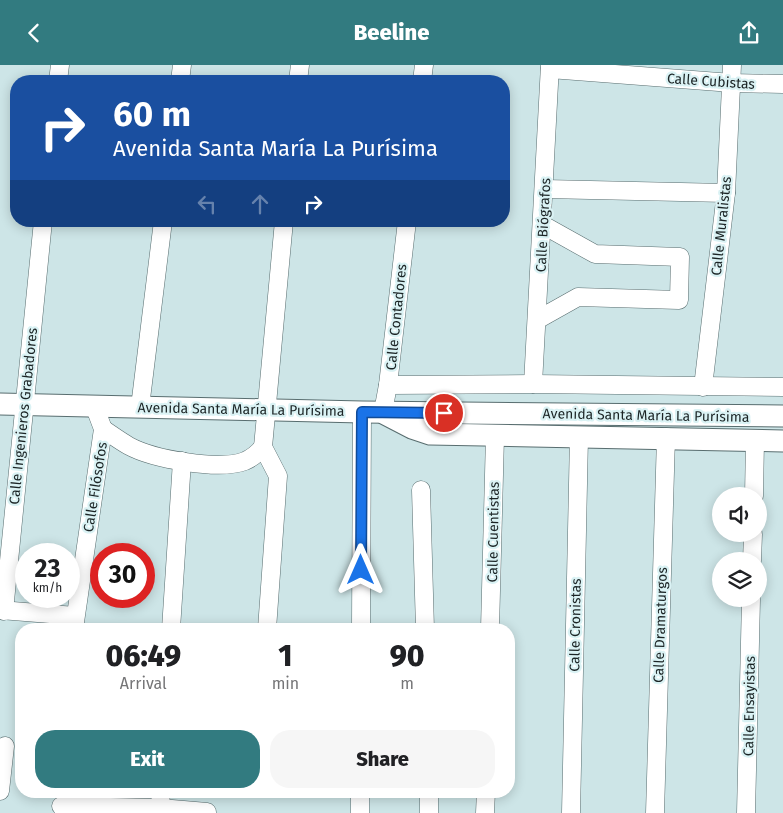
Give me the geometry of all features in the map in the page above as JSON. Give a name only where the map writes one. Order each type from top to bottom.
[{"type":"main road","name":"Avenida Santa María La Purísima","points":[[0,403],[372,412],[783,416]]},
{"type":"main road","points":[[372,412],[430,434],[666,437],[783,441]]},
{"type":"street","name":"Calle Muralistas","points":[[703,387],[726,193],[732,65]]},
{"type":"street","name":"Calle Cubistas","points":[[550,67],[732,83],[783,84]]},
{"type":"street","name":"Calle Biógrafos","points":[[533,384],[545,189],[550,67]]},
{"type":"street","points":[[545,189],[726,193]]},
{"type":"street","points":[[537,320],[578,297],[679,300],[680,257],[595,254],[543,225]]},
{"type":"street","name":"Calle Ingenieros Grabadores","points":[[2,611],[42,227]]},
{"type":"street","points":[[140,407],[162,227]]},
{"type":"street","points":[[267,623],[278,476],[263,447],[283,227]]},
{"type":"street","name":"Calle Contadores","points":[[361,623],[372,412],[388,385],[406,227]]},
{"type":"street","points":[[388,385],[533,384],[783,387]]},
{"type":"street","name":"Calle Filósofos","points":[[74,622],[103,429],[94,405]]},
{"type":"street","points":[[103,429],[128,446],[143,452],[182,461],[207,464],[244,461],[263,447]]},
{"type":"street","name":"Calle Cuentistas","points":[[490,623],[495,436]]},
{"type":"street","name":"Calle Cronistas","points":[[571,813],[579,437]]},
{"type":"street","name":"Calle Dramaturgos","points":[[655,813],[666,437]]},
{"type":"street","points":[[754,487],[755,440]]},
{"type":"street","points":[[171,623],[182,461]]},
{"type":"street","points":[[421,490],[425,623]]},
{"type":"street","name":"Calle Ensayistas","points":[[746,813],[751,607]]},
{"type":"street","points":[[2,611],[74,622]]},
{"type":"street","points":[[0,791],[9,746]]},
{"type":"street","points":[[360,798],[360,813]]},
{"type":"street","points":[[429,798],[429,813]]},
{"type":"street","points":[[486,798],[486,813]]},
{"type":"street","points":[[61,803],[161,799],[207,812]]},
{"type":"route","points":[[361,570],[362,412],[444,413]]}]
